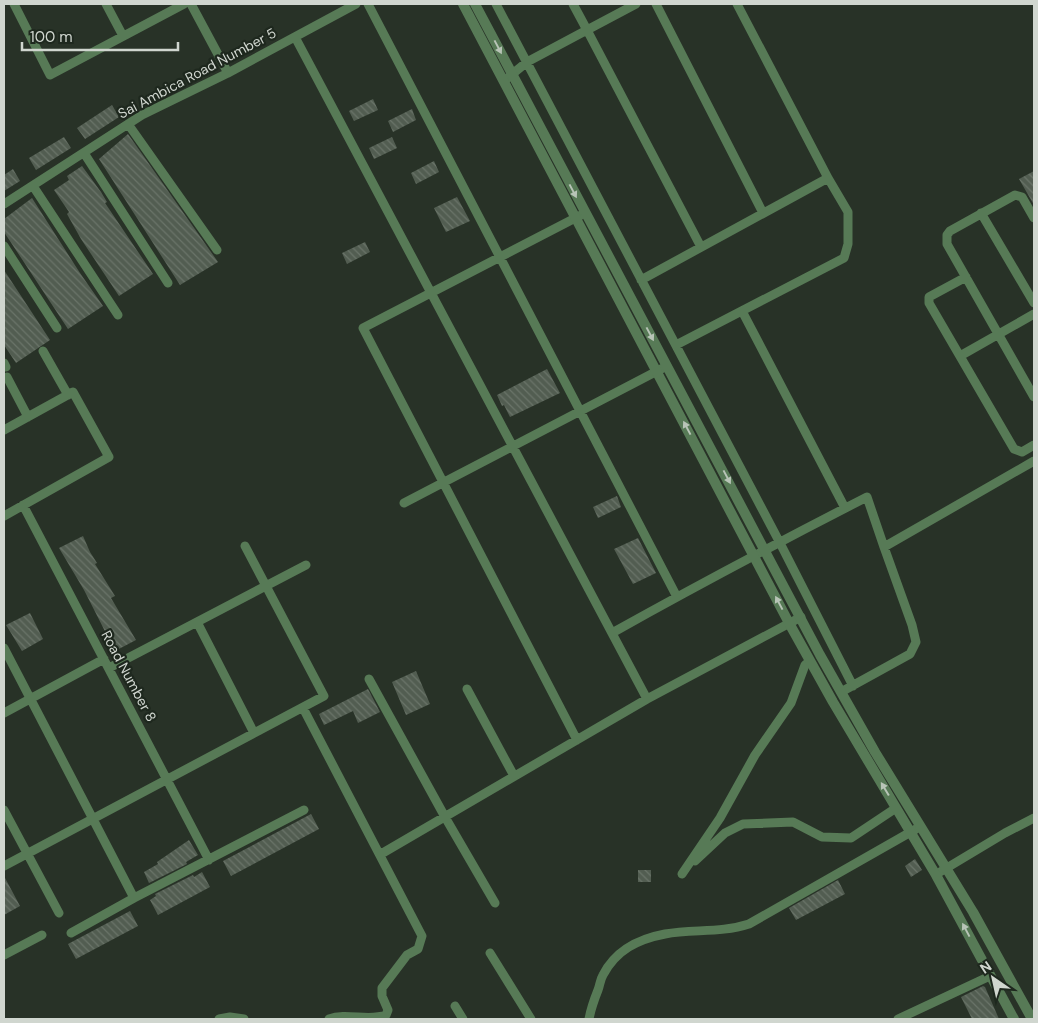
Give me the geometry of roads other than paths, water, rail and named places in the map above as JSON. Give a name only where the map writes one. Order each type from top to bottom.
[{"type":"street","points":[[14,4],[50,75],[184,4]]},
{"type":"street","points":[[106,4],[123,36]]},
{"type":"street","points":[[192,4],[228,72]]},
{"type":"street","name":"Sai Ambica Road Number 5","points":[[4,204],[142,115],[356,4]]},
{"type":"street","points":[[368,4],[677,597]]},
{"type":"street","points":[[463,4],[508,77],[585,213],[820,655],[875,752],[947,868],[1032,1019]]},
{"type":"street","points":[[475,4],[575,218],[789,623],[936,875],[1014,1019]]},
{"type":"street","points":[[496,4],[780,543],[853,686]]},
{"type":"street","points":[[573,4],[701,247]]},
{"type":"street","points":[[508,77],[527,62],[636,4]]},
{"type":"street","points":[[656,4],[763,213]]},
{"type":"street","points":[[676,345],[844,258],[848,244],[848,212],[828,178],[737,4]]},
{"type":"street","points":[[295,37],[647,699]]},
{"type":"street","points":[[128,124],[217,250]]},
{"type":"street","points":[[84,153],[168,283]]},
{"type":"street","points":[[641,280],[828,178]]},
{"type":"street","points":[[33,186],[118,315]]},
{"type":"street","points":[[1034,218],[1022,197],[1015,194],[950,231],[947,235],[947,244],[1034,398]]},
{"type":"street","points":[[578,740],[362,328],[585,213]]},
{"type":"street","points":[[981,213],[1034,303]]},
{"type":"street","points":[[4,246],[57,328]]},
{"type":"street","points":[[966,277],[930,297],[929,303],[1014,449],[1022,452],[1034,445]]},
{"type":"street","points":[[742,311],[846,508]]},
{"type":"street","points":[[960,356],[1034,314]]},
{"type":"street","points":[[4,516],[109,457],[43,351]]},
{"type":"street","points":[[404,503],[667,366]]},
{"type":"street","points":[[7,377],[28,416]]},
{"type":"street","points":[[4,430],[70,394]]},
{"type":"street","points":[[884,546],[1034,461]]},
{"type":"street","points":[[612,633],[866,497],[912,625],[916,642],[910,654],[841,692]]},
{"type":"street","name":"Road Number 8","points":[[23,505],[209,860]]},
{"type":"street","points":[[4,866],[324,696],[245,546]]},
{"type":"street","points":[[109,668],[306,565]]},
{"type":"street","points":[[380,854],[647,699],[801,617]]},
{"type":"street","points":[[197,622],[254,733]]},
{"type":"street","points":[[4,648],[134,898]]},
{"type":"street","points":[[820,655],[805,665],[791,703],[755,755],[720,818],[682,874],[725,833],[743,824],[793,822],[822,837],[851,838],[896,808]]},
{"type":"street","points":[[4,713],[104,659]]},
{"type":"street","points":[[369,679],[495,903]]},
{"type":"street","points":[[466,689],[514,776]]},
{"type":"street","points":[[303,708],[422,936],[418,948],[407,955],[382,988],[382,996],[388,1010],[386,1014],[372,1017],[342,1016],[329,1019]]},
{"type":"street","points":[[4,810],[59,913]]},
{"type":"street","points":[[71,933],[134,898],[304,810]]},
{"type":"street","points":[[936,875],[1005,833],[1034,818]]},
{"type":"street","points":[[590,1019],[593,1000],[602,976],[621,950],[644,939],[665,934],[719,931],[749,924],[920,826]]},
{"type":"street","points":[[4,955],[42,935]]},
{"type":"street","points":[[490,953],[531,1019]]},
{"type":"street","points":[[898,1019],[912,1016],[990,976]]},
{"type":"street","points":[[455,1006],[463,1019]]},
{"type":"street","points":[[219,1019],[230,1017],[244,1019]]}]
